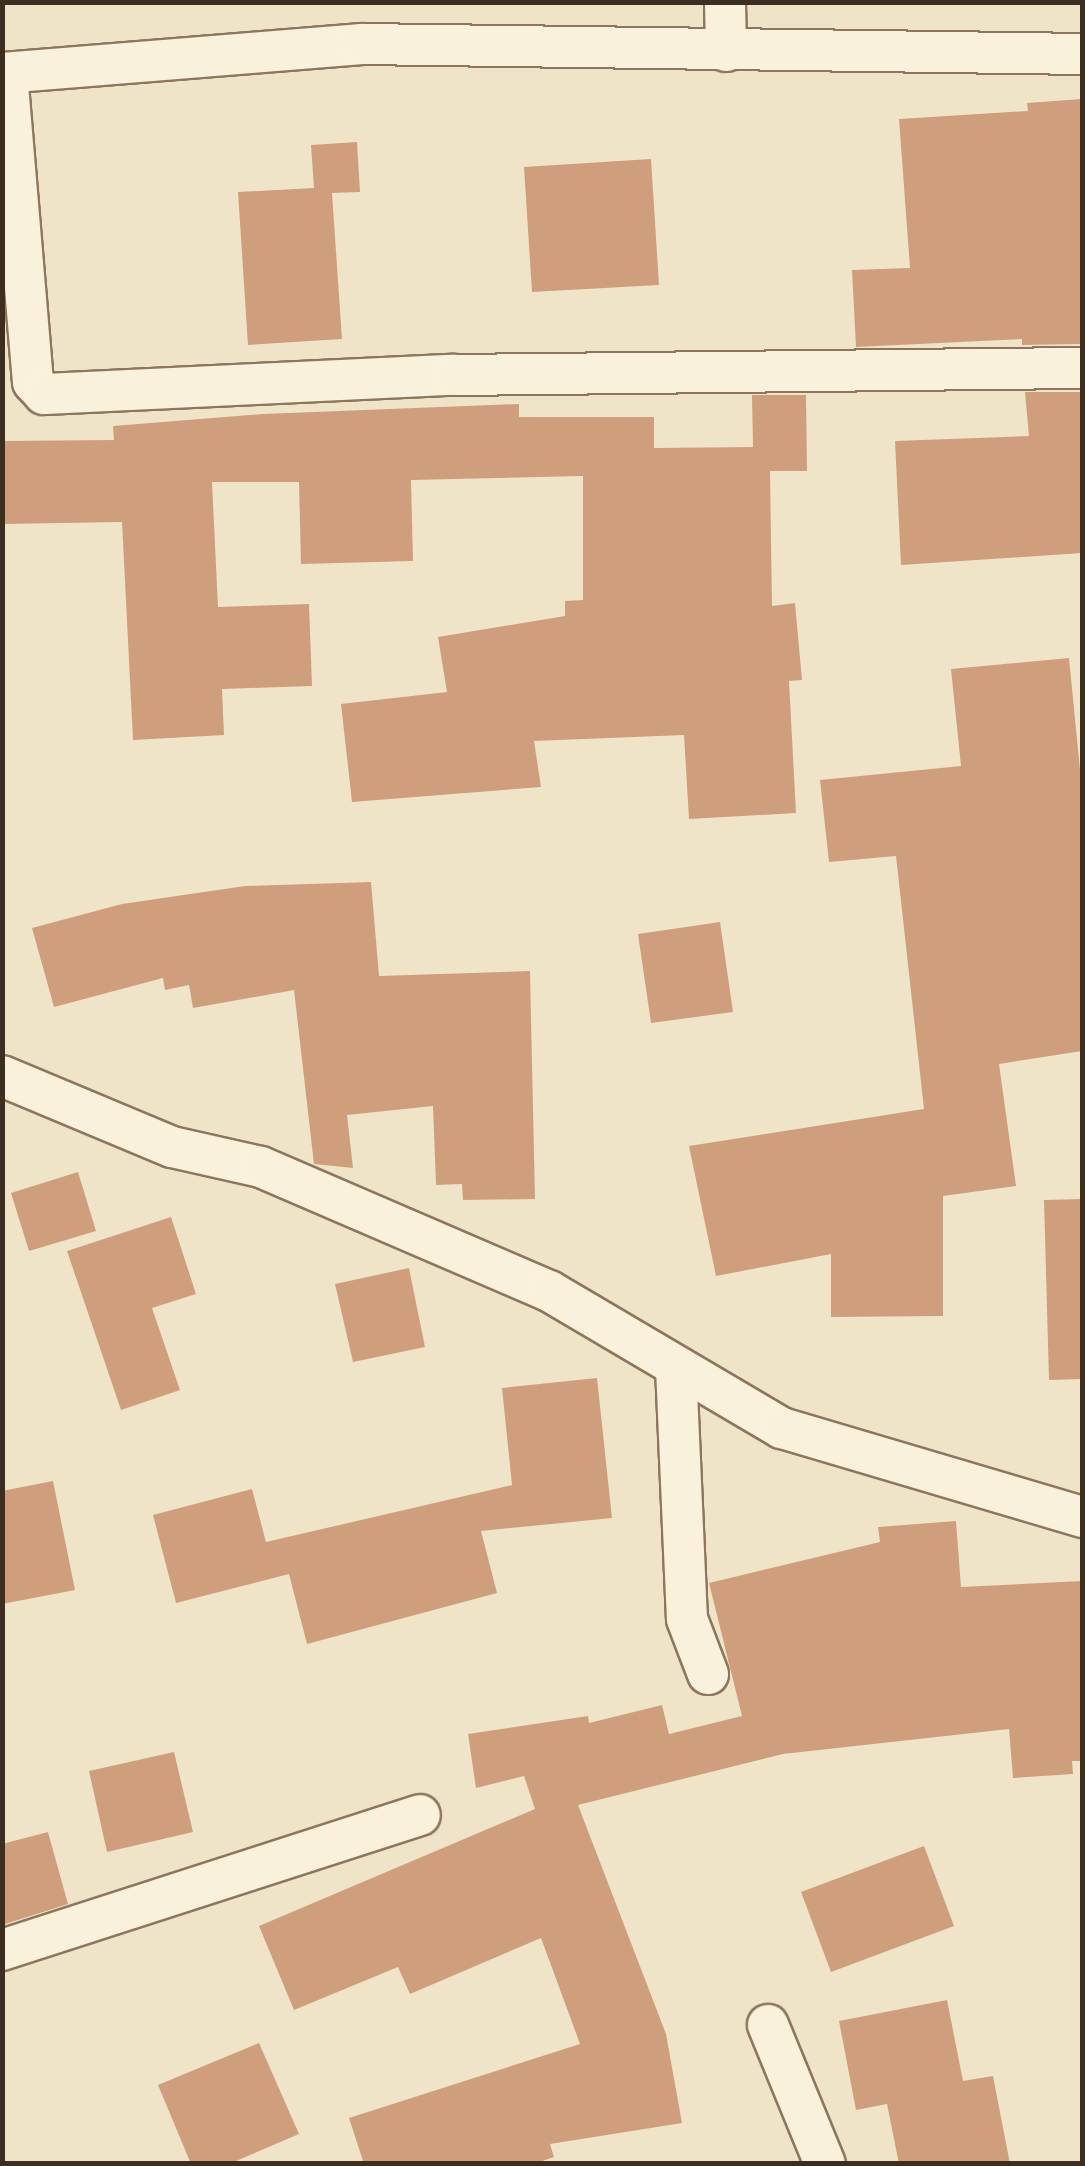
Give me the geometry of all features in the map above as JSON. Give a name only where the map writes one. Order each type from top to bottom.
[{"type":"street","points":[[725,2],[726,51]]},
{"type":"street","points":[[1082,54],[361,44],[5,73],[33,382],[44,394],[453,375],[1082,368]]},
{"type":"street","points":[[2,1076],[172,1147],[261,1167],[549,1291],[782,1428],[1082,1517]]},
{"type":"street","points":[[676,1368],[686,1619],[708,1674]]},
{"type":"street","points":[[2,1950],[420,1816]]},
{"type":"street","points":[[768,2025],[825,2164]]},
{"type":"building","points":[[1082,99],[1082,344],[1022,345],[1022,339],[856,347],[852,270],[910,268],[899,119],[1028,111],[1027,103]]},
{"type":"building","points":[[357,142],[360,192],[332,193],[342,339],[248,345],[238,192],[314,188],[311,145]]},
{"type":"building","points":[[651,159],[659,285],[532,292],[524,167]]},
{"type":"building","points":[[1025,392],[1082,392],[1082,553],[901,565],[895,441],[1029,436]]},
{"type":"building","points":[[752,395],[806,395],[807,471],[770,471],[772,606],[795,603],[802,680],[789,681],[796,813],[689,819],[684,735],[534,741],[541,787],[352,802],[341,704],[447,692],[438,637],[565,616],[565,601],[583,600],[583,476],[411,480],[413,561],[301,564],[299,482],[212,482],[218,607],[309,604],[312,686],[222,689],[224,735],[133,740],[122,522],[2,524],[2,441],[114,440],[113,426],[263,414],[519,404],[519,417],[654,417],[654,448],[753,447]]},
{"type":"building","points":[[1069,658],[1082,790],[1082,1051],[999,1064],[1016,1186],[943,1196],[943,1316],[831,1317],[831,1254],[716,1276],[689,1146],[924,1109],[896,856],[829,862],[820,780],[961,766],[951,669]]},
{"type":"building","points":[[371,882],[379,976],[530,971],[535,1199],[463,1200],[462,1184],[436,1185],[433,1106],[347,1115],[353,1168],[314,1164],[294,990],[193,1008],[189,985],[165,990],[163,978],[54,1007],[32,928],[122,904],[245,886]]},
{"type":"building","points":[[720,922],[733,1012],[651,1023],[638,934]]},
{"type":"building","points":[[78,1172],[96,1231],[29,1251],[11,1193]]},
{"type":"building","points":[[1082,1199],[1082,1379],[1049,1380],[1044,1200]]},
{"type":"building","points":[[171,1217],[196,1294],[152,1308],[180,1390],[121,1410],[67,1251]]},
{"type":"building","points":[[409,1268],[425,1347],[353,1362],[335,1284]]},
{"type":"building","points":[[597,1378],[612,1518],[481,1531],[497,1593],[307,1644],[289,1574],[176,1603],[153,1515],[252,1489],[266,1542],[512,1485],[502,1388]]},
{"type":"building","points":[[53,1481],[75,1590],[2,1604],[2,1491]]},
{"type":"building","points":[[956,1521],[961,1587],[1082,1581],[1082,1761],[1072,1761],[1073,1774],[1013,1778],[1009,1729],[783,1754],[578,1805],[666,2034],[682,2123],[550,2144],[554,2157],[533,2164],[364,2164],[349,2118],[580,2044],[541,1938],[410,1994],[398,1967],[294,2010],[259,1926],[535,1809],[524,1776],[476,1788],[468,1734],[588,1716],[589,1723],[662,1705],[669,1734],[742,1716],[709,1583],[880,1542],[878,1527]]},
{"type":"building","points":[[174,1752],[193,1832],[107,1852],[89,1771]]},
{"type":"building","points":[[48,1832],[68,1904],[2,1925],[2,1844]]},
{"type":"building","points":[[924,1846],[954,1926],[831,1972],[801,1892]]},
{"type":"building","points":[[947,2000],[963,2081],[993,2076],[1010,2164],[899,2164],[887,2104],[856,2110],[839,2021]]},
{"type":"building","points":[[259,2043],[299,2134],[229,2164],[191,2164],[158,2085]]}]
